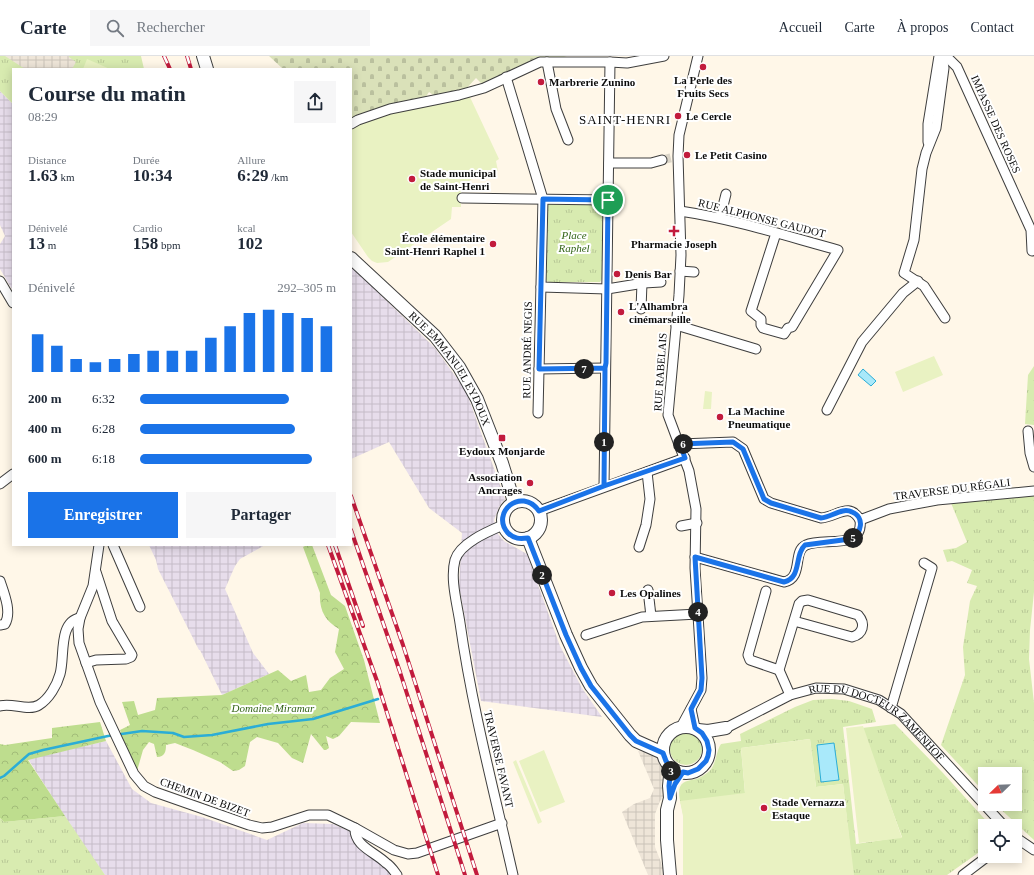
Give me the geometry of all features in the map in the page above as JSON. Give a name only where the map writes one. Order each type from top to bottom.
[{"type":"street","points":[[203,56],[207,68]]},
{"type":"street","points":[[352,123],[390,109],[459,95],[484,88],[540,62],[579,59],[626,63],[664,56]]},
{"type":"street","name":"RUE RABELAIS","points":[[681,727],[701,690],[702,678],[695,557],[697,523],[689,471],[668,415],[680,271],[680,211],[676,157],[679,135],[698,56]]},
{"type":"street","points":[[940,56],[944,68],[936,128],[926,153],[922,169],[914,240],[904,273],[924,286],[945,318]]},
{"type":"street","name":"IMPASSE DES ROSES","points":[[946,56],[957,67],[1031,230],[1032,251]]},
{"type":"street","points":[[547,62],[556,109],[568,140]]},
{"type":"street","points":[[604,486],[610,62]]},
{"type":"street","points":[[506,77],[543,199],[541,287],[607,289],[642,283],[661,282]]},
{"type":"street","points":[[609,163],[651,163],[662,160]]},
{"type":"street","points":[[720,218],[726,194]]},
{"type":"street","points":[[462,198],[608,200]]},
{"type":"street","name":"RUE ALPHONSE GAUDOT","points":[[680,211],[720,218],[776,233],[838,250],[792,327],[788,328],[784,334],[763,328],[761,325],[761,319],[751,311],[776,233]]},
{"type":"street","name":"RUE EMMANUEL EYDOUX","points":[[352,259],[435,336],[459,367],[477,399],[502,463],[514,502]]},
{"type":"street","points":[[680,271],[694,272]]},
{"type":"street","points":[[0,281],[12,301]]},
{"type":"street","points":[[827,410],[862,342],[903,293],[918,281]]},
{"type":"street","points":[[641,309],[642,283]]},
{"type":"street","name":"RUE ANDRÉ NEGIS","points":[[538,413],[541,287]]},
{"type":"street","points":[[676,324],[756,349]]},
{"type":"street","points":[[539,369],[605,368]]},
{"type":"street","points":[[1028,431],[1030,453],[1034,467]]},
{"type":"street","points":[[680,444],[733,442],[743,449],[764,499],[771,503],[821,518],[828,518],[842,511],[851,511],[857,515],[861,526],[856,537],[805,545],[802,548],[793,578],[784,582],[695,557]]},
{"type":"street","points":[[539,511],[604,486],[685,458]]},
{"type":"street","points":[[639,547],[646,525],[650,499],[647,472]]},
{"type":"street","points":[[0,484],[12,475]]},
{"type":"street","name":"TRAVERSE DU RÉGALI","points":[[860,520],[888,509],[938,500],[1034,491]]},
{"type":"street","points":[[526,501],[531,503],[539,511],[541,524],[534,535],[528,538],[516,538],[510,535],[503,525],[503,514],[509,505],[514,502],[526,501]]},
{"type":"street","points":[[681,526],[697,523]]},
{"type":"street","name":"TRAVERSE FAVANT","points":[[503,525],[468,543],[456,558],[453,573],[465,658],[513,875]]},
{"type":"street","points":[[528,538],[566,635],[591,686],[636,741],[663,753]]},
{"type":"street","name":"CHEMIN DE BIZET","points":[[100,546],[93,586],[80,618],[78,629],[79,643],[100,702],[136,778],[144,786],[155,792],[249,825],[262,828],[272,828],[304,816],[314,814],[328,815],[394,850],[408,854],[417,853],[502,823]]},
{"type":"street","points":[[113,546],[140,606]]},
{"type":"street","points":[[891,708],[932,568],[924,563]]},
{"type":"street","points":[[86,662],[96,660],[126,659],[132,655],[112,620],[95,571]]},
{"type":"street","points":[[0,581],[6,601],[8,620],[5,624],[0,625]]},
{"type":"street","points":[[648,590],[651,616]]},
{"type":"street","points":[[766,591],[748,655],[750,660],[779,670]]},
{"type":"street","points":[[790,695],[779,670],[799,604],[802,601],[808,600],[858,615],[862,619],[863,624],[861,632],[857,636],[852,637],[794,621]]},
{"type":"street","points":[[586,635],[642,617],[698,614]]},
{"type":"street","points":[[0,706],[4,705],[29,708],[39,705],[53,690],[60,674],[64,641],[69,623],[72,620],[80,618]]},
{"type":"street","name":"RUE DU DOCTEUR ZAMENHOF","points":[[696,729],[708,732],[726,728],[790,695],[816,688],[844,689],[879,700],[901,714],[998,819]]},
{"type":"street","points":[[691,709],[696,729]]},
{"type":"street","points":[[688,726],[696,729],[705,737],[709,750],[706,761],[698,769],[688,773],[671,767],[666,761],[663,753],[665,739],[674,729],[688,726]]},
{"type":"street","name":"RUE DU DOCTEUR ZAMENHOF","points":[[709,750],[718,736],[726,728]]},
{"type":"street","points":[[647,745],[665,739]]},
{"type":"street","points":[[671,767],[669,786],[670,798],[674,808],[676,875]]},
{"type":"street","points":[[670,875],[667,810],[675,784],[683,772]]},
{"type":"street","points":[[355,828],[358,841],[386,862],[397,875]]},
{"type":"street","points":[[1022,842],[1034,850]]},
{"type":"street","points":[[963,875],[979,863]]},
{"type":"shaded area","points":[[5,56],[69,56],[76,62],[73,68],[23,68]]},
{"type":"shaded area","points":[[0,91],[12,103],[12,289],[0,269],[0,244],[5,236],[0,225]]},
{"type":"shaded area","points":[[352,267],[435,348],[466,391],[505,499],[499,507],[494,520],[498,534],[504,541],[527,554],[560,646],[582,688],[602,717],[481,701],[459,586],[462,533],[429,508],[389,442],[352,459]]},
{"type":"shaded area","points":[[149,546],[263,546],[240,559],[235,566],[225,589],[253,653],[269,674],[222,695],[158,569],[156,560]]},
{"type":"shaded area","points":[[106,741],[132,789],[151,803],[202,817],[267,840],[303,823],[333,824],[349,831],[397,868],[402,875],[105,875],[89,854],[28,759]]},
{"type":"shaded area","points":[[638,751],[651,752],[656,755],[666,776],[664,797],[660,801],[655,814],[655,847],[666,875],[648,875],[622,812],[634,804],[650,798],[654,789]]},
{"type":"green space","points":[[0,56],[141,56],[144,68],[12,68],[12,103],[0,91]]},
{"type":"green space","points":[[269,56],[567,56],[482,84],[476,78],[464,91],[436,97],[429,92],[423,101],[352,120],[352,68],[282,68]]},
{"type":"green space","points":[[87,59],[108,68],[83,68]]},
{"type":"green space","name":"Stade municipal de Saint-Henri","points":[[469,95],[499,159],[496,161],[498,171],[484,170],[461,187],[461,207],[452,207],[451,219],[388,262],[377,263],[372,261],[352,233],[352,127],[371,118],[439,104]]},
{"type":"green space","name":"Place Raphel","points":[[547,205],[600,205],[603,207],[602,279],[600,282],[550,282],[545,280]]},
{"type":"green space","points":[[934,356],[943,375],[903,392],[895,372]]},
{"type":"green space","points":[[1034,366],[1034,425],[1025,424],[1028,375]]},
{"type":"green space","points":[[705,391],[712,392],[711,409],[703,409]]},
{"type":"green space","points":[[1034,493],[1034,592],[1029,659],[1034,703],[1034,840],[1022,829],[1022,819],[1011,819],[1003,811],[1022,811],[1022,767],[978,767],[978,785],[941,745],[965,675],[963,647],[970,601],[977,586],[967,583],[972,570],[952,561],[947,562],[943,550],[956,548],[967,542],[951,503]]},
{"type":"green space","name":"Domaine Miramar","points":[[312,546],[331,595],[345,606],[364,660],[380,723],[351,722],[339,736],[333,739],[326,736],[329,748],[326,750],[324,750],[311,734],[303,763],[292,758],[278,743],[257,737],[250,742],[245,766],[239,770],[233,771],[220,762],[175,743],[166,745],[163,755],[157,757],[154,744],[149,742],[143,750],[137,771],[128,755],[120,730],[130,725],[122,702],[134,701],[138,715],[155,710],[157,698],[222,695],[278,670],[291,681],[306,675],[309,692],[321,690],[330,678],[344,669],[335,652],[339,629],[327,619],[322,610],[320,593],[303,547]]},
{"type":"green space","points":[[832,699],[849,701],[872,709],[876,722],[843,727],[856,844],[902,837],[862,728],[895,724],[943,773],[985,819],[978,819],[978,853],[947,875],[853,875],[843,784],[816,787],[810,739],[741,748],[745,793],[683,875],[684,828],[679,793],[681,784],[686,781],[699,778],[713,767],[721,744],[741,741],[740,734],[795,707],[813,700]]},
{"type":"green space","points":[[100,722],[106,741],[28,760],[65,816],[4,822],[0,818],[0,744],[5,745],[52,738],[52,728]]},
{"type":"green space","points":[[863,726],[902,838],[859,843],[846,728]]},
{"type":"green space","points":[[683,733],[689,733],[698,737],[702,749],[698,761],[689,765],[683,765],[674,761],[670,752],[670,746],[674,737]]},
{"type":"green space","name":"Stade Vernazza Estaque","points":[[810,739],[816,787],[843,784],[854,875],[683,875],[683,816],[680,801],[745,793],[741,748]]},
{"type":"green space","points":[[544,750],[565,802],[540,812],[519,761]]},
{"type":"green space","points":[[516,760],[542,822],[538,824],[513,762]]},
{"type":"green space","points":[[65,816],[105,875],[0,875],[0,818],[4,822]]},
{"type":"water","points":[[863,369],[876,381],[871,386],[858,375]]},
{"type":"water","points":[[834,743],[839,780],[821,782],[817,745]]},
{"type":"waterway","points":[[0,778],[29,754],[108,736],[142,731],[173,733],[184,737],[212,735],[268,724],[313,719],[378,699]]},
{"type":"tunnel","points":[[662,160],[674,157]]},
{"type":"railway","points":[[164,56],[170,68]]},
{"type":"railway","points":[[187,56],[191,68]]},
{"type":"railway","points":[[352,499],[403,645],[477,875]]},
{"type":"railway","points":[[352,533],[400,672],[465,875]]},
{"type":"railway","points":[[328,546],[377,681],[438,875]]},
{"type":"railway","points":[[335,546],[363,626]]},
{"type":"place","name":"La Perle des Fruits Secs","points":[[703,67]]},
{"type":"place","name":"Marbrerie Zunino","points":[[541,82]]},
{"type":"place","name":"Le Cercle","points":[[678,116]]},
{"type":"place","name":"Le Petit Casino","points":[[687,155]]},
{"type":"place","name":"Stade municipal de Saint-Henri","points":[[412,179]]},
{"type":"place","name":"Pharmacie Joseph","points":[[674,231]]},
{"type":"place","name":"École élémentaire Saint-Henri Raphel 1","points":[[493,244]]},
{"type":"place","name":"Denis Bar","points":[[617,274]]},
{"type":"place","name":"L'Alhambra cinémarseille","points":[[621,312]]},
{"type":"place","name":"La Machine Pneumatique","points":[[720,417]]},
{"type":"place","name":"Eydoux Monjarde","points":[[502,438]]},
{"type":"place","name":"Association Ancrages","points":[[530,483]]},
{"type":"place","name":"Les Opalines","points":[[612,593]]},
{"type":"place","name":"Stade Vernazza Estaque","points":[[764,808]]},
{"type":"district","name":"SAINT-HENRI","points":[[625,119]]},
{"type":"route","points":[[608,200],[543,199],[539,369],[605,368],[604,486],[685,458],[680,444],[733,442],[743,449],[764,499],[771,503],[821,518],[828,518],[842,511],[851,511],[857,515],[861,526],[856,537],[805,545],[800,553],[793,578],[784,582],[695,557],[702,678],[701,690],[691,709],[695,728],[705,737],[709,750],[706,761],[703,765],[694,771],[688,773],[683,772],[675,784],[670,798],[669,786],[671,767],[666,761],[663,753],[636,741],[591,686],[566,637],[528,538],[516,538],[510,535],[506,531],[502,520],[503,514],[509,505],[520,500],[531,503],[536,506],[539,511],[604,486],[608,200]]}]
